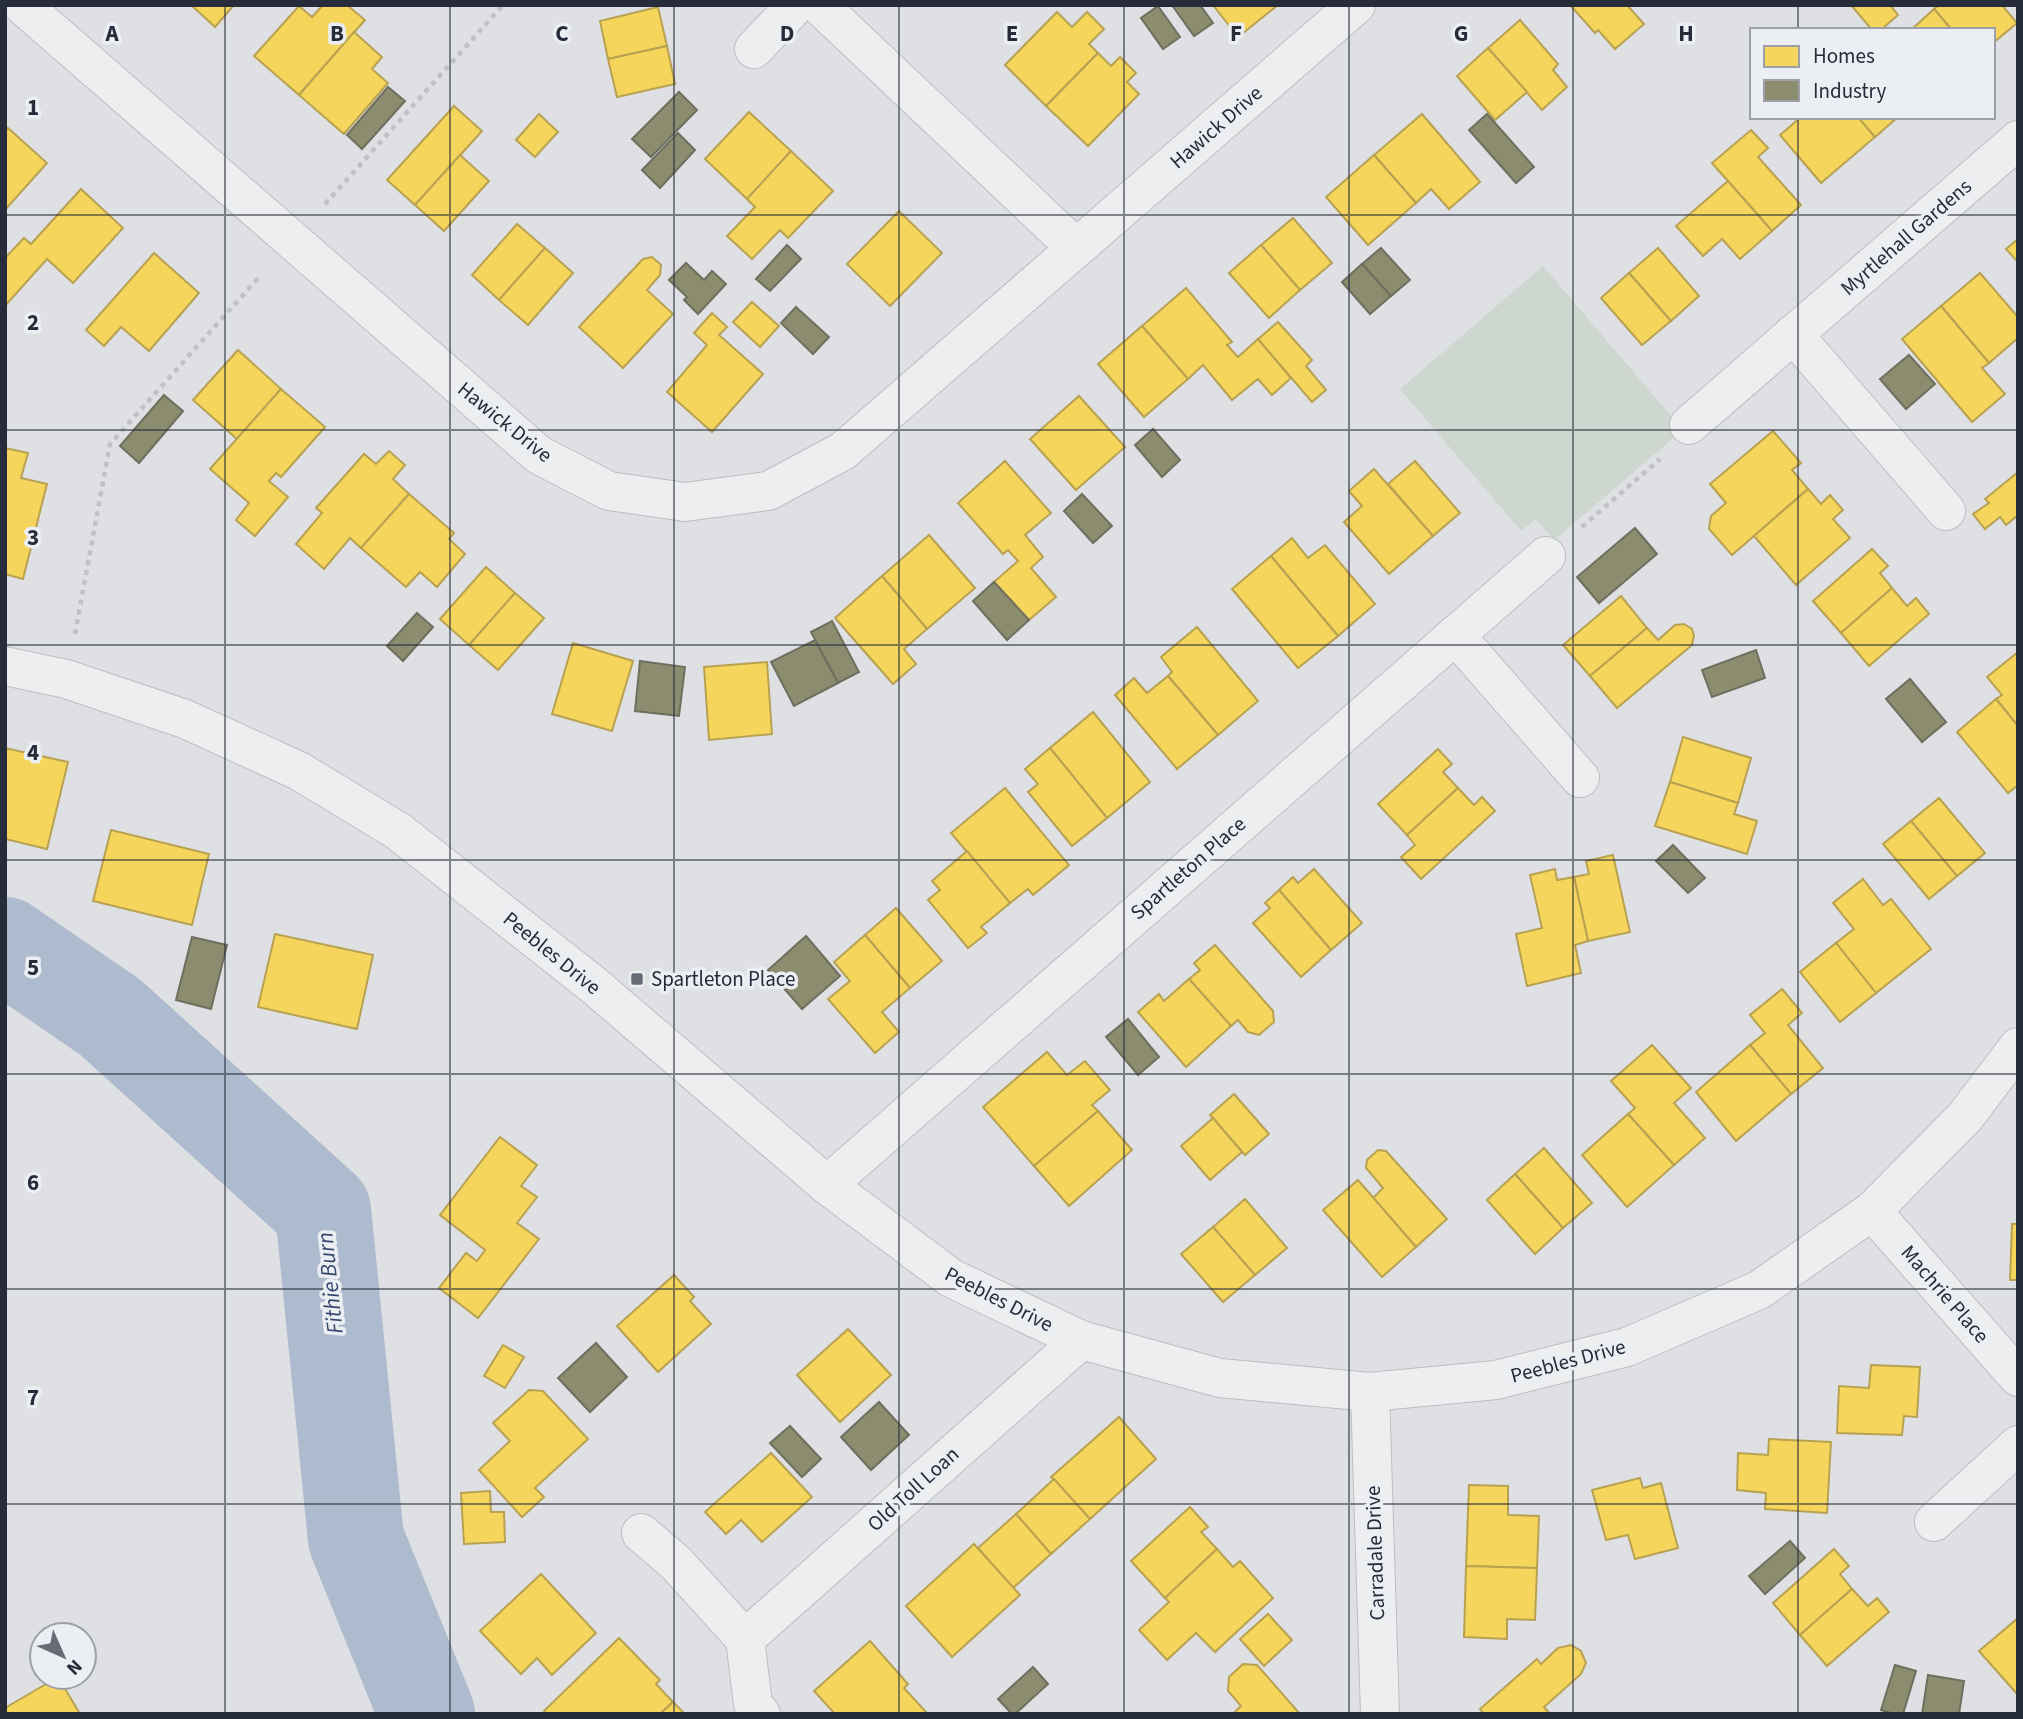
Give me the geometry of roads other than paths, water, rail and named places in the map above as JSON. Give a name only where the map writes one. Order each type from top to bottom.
[{"type":"street","name":"Hawick Drive","points":[[22,5],[539,455],[609,491],[685,502],[768,491],[843,452],[1356,5]]},
{"type":"street","points":[[754,49],[796,5]]},
{"type":"street","points":[[819,5],[1076,248]]},
{"type":"street","name":"Myrtlehall Gardens","points":[[1689,425],[2018,140]]},
{"type":"street","points":[[1793,334],[1947,511]]},
{"type":"street","name":"Spartleton Place","points":[[827,1185],[1546,556]]},
{"type":"street","points":[[1455,635],[1580,778]]},
{"type":"street","name":"Peebles Drive","points":[[5,666],[66,679],[185,719],[299,771],[398,831],[591,983],[827,1185],[951,1278],[1081,1340],[1220,1378],[1370,1392],[1496,1380],[1627,1347],[1759,1290],[1872,1211],[1965,1117],[2018,1047]]},
{"type":"street","name":"Machrie Place","points":[[1872,1211],[2018,1377]]},
{"type":"street","name":"Old Toll Loan","points":[[745,1639],[1081,1340]]},
{"type":"street","name":"Carradale Drive","points":[[1370,1392],[1380,1714]]},
{"type":"street","points":[[1934,1522],[2018,1445]]},
{"type":"street","points":[[640,1532],[676,1563],[745,1639],[753,1704],[761,1714]]},
{"type":"waterway","name":"Fithie Burn","points":[[5,945],[110,1017],[323,1210],[356,1539],[427,1714]]},
{"type":"place","name":"Spartleton Place","points":[[637,979]]}]
